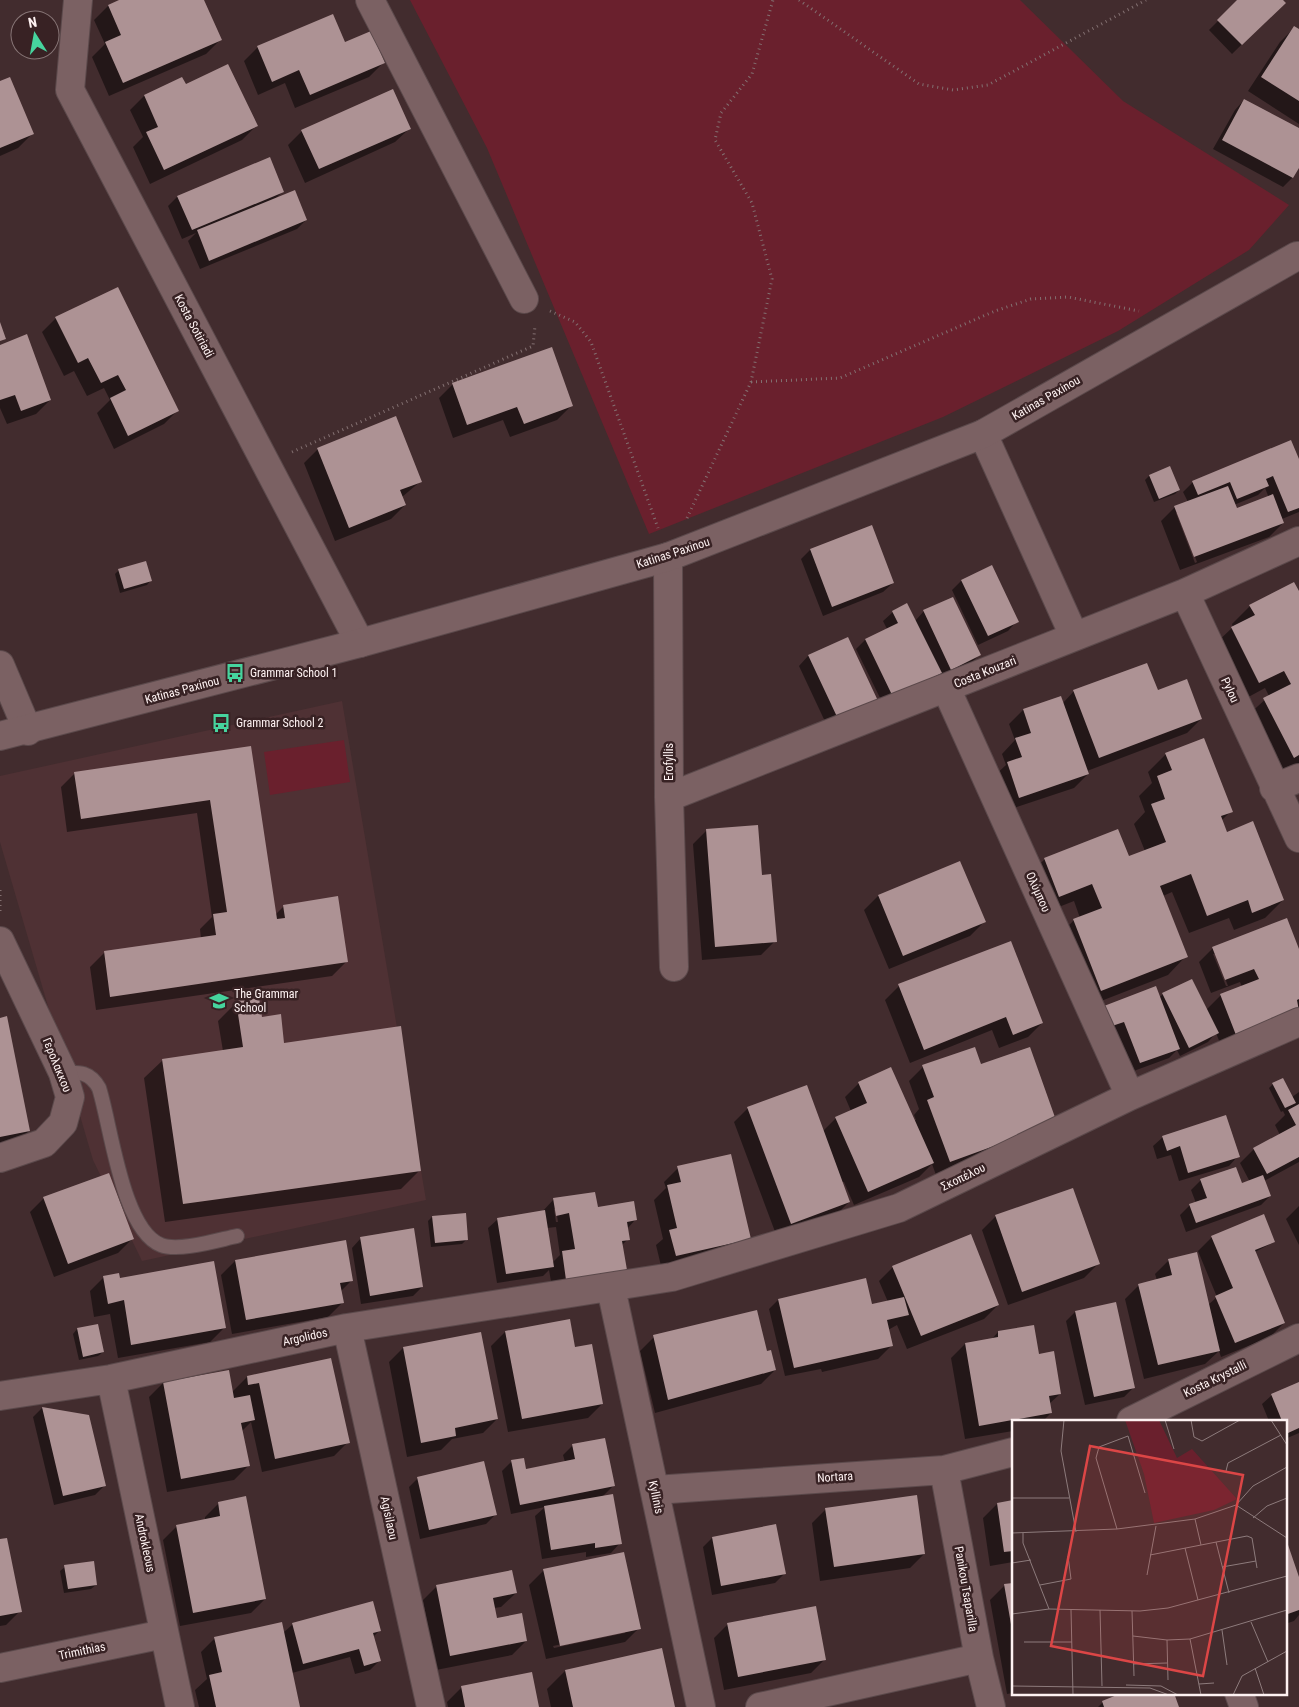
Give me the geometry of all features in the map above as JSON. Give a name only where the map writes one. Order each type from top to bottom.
[{"type":"street","name":"Kosta Sotiriadi","points":[[78,0],[70,90],[360,643]]},
{"type":"street","points":[[370,0],[531,302]]},
{"type":"street","name":"Katinas Paxinou","points":[[0,736],[28,731],[360,643],[668,556],[983,434],[1298,255]]},
{"type":"street","points":[[983,434],[1074,636]]},
{"type":"street","name":"Costa Kouzari","points":[[669,797],[1185,593],[1299,541]]},
{"type":"street","name":"Erofyllis","points":[[668,556],[669,797],[674,967]]},
{"type":"street","name":"Pylou","points":[[1185,593],[1287,783],[1299,838]]},
{"type":"street","points":[[0,665],[28,731]]},
{"type":"street","name":"Ολύμπου","points":[[946,688],[1130,1096]]},
{"type":"street","name":"Γερολακκου","points":[[0,941],[63,1073],[70,1097],[64,1124],[44,1143],[0,1158]]},
{"type":"street","name":"Σκοπέλου","points":[[611,1288],[672,1277],[899,1208],[1130,1096],[1299,1022]]},
{"type":"street","name":"Argolidos","points":[[0,1396],[111,1379],[347,1328],[611,1288]]},
{"type":"street","name":"Kyllinis","points":[[611,1288],[701,1707]]},
{"type":"street","name":"Agisilaou","points":[[347,1328],[431,1707]]},
{"type":"street","name":"Kosta Krystalli","points":[[1133,1420],[1299,1338]]},
{"type":"street","name":"Androkleous","points":[[111,1379],[180,1707]]},
{"type":"street","name":"Nortara","points":[[655,1490],[944,1470],[1012,1452]]},
{"type":"street","name":"Panikou Tsaparilla","points":[[944,1470],[979,1658],[991,1707]]},
{"type":"street","name":"Trimithias","points":[[0,1668],[164,1634]]},
{"type":"street","points":[[760,1707],[979,1658]]},
{"type":"street","points":[[1239,1694],[1244,1707]]},
{"type":"lane","points":[[63,1073],[81,1072],[93,1078],[99,1088],[122,1184],[133,1215],[148,1237],[162,1246],[184,1246],[237,1236]]},
{"type":"path","points":[[668,556],[751,382],[772,279],[752,203],[715,140],[721,112],[752,74],[772,0]]},
{"type":"path","points":[[799,0],[919,84],[953,90],[988,84],[1146,0]]},
{"type":"path","points":[[751,382],[840,378],[995,311],[1031,299],[1068,298],[1184,319]]},
{"type":"path","points":[[266,463],[532,346],[531,302],[575,322],[591,342],[668,556]]},
{"type":"path","points":[[0,890],[0,917]]},
{"type":"shaded area","points":[[410,0],[1020,0],[1123,101],[1289,205],[1249,250],[1118,331],[943,417],[649,534],[487,148]]},
{"type":"shaded area","name":"The Grammar School","points":[[342,701],[426,1200],[142,1261],[93,1160],[0,842],[0,776]]},
{"type":"shaded area","points":[[344,740],[350,782],[270,795],[264,752]]},
{"type":"building","points":[[119,0],[204,0],[222,40],[123,83],[105,42],[121,35],[108,5]]},
{"type":"building","points":[[1237,0],[1283,0],[1286,3],[1242,45],[1217,20]]},
{"type":"building","points":[[333,14],[345,42],[371,31],[385,63],[310,95],[299,70],[272,82],[257,46]]},
{"type":"building","points":[[1294,26],[1299,29],[1299,101],[1261,77]]},
{"type":"building","points":[[228,64],[258,126],[164,170],[146,132],[158,127],[144,95],[182,77],[186,84]]},
{"type":"building","points":[[10,77],[34,134],[0,148],[0,81]]},
{"type":"building","points":[[393,89],[411,129],[319,169],[301,130]]},
{"type":"building","points":[[1244,99],[1299,128],[1299,168],[1293,178],[1222,140]]},
{"type":"building","points":[[270,157],[284,192],[192,230],[177,196]]},
{"type":"building","points":[[295,190],[307,220],[209,261],[197,230]]},
{"type":"building","points":[[118,287],[179,411],[128,436],[110,398],[126,390],[118,375],[101,383],[88,358],[78,363],[55,317]]},
{"type":"building","points":[[0,322],[6,339],[0,341]]},
{"type":"building","points":[[27,334],[51,400],[21,411],[15,395],[0,400],[0,345]]},
{"type":"building","points":[[552,347],[573,406],[524,424],[517,407],[467,425],[452,383]]},
{"type":"building","points":[[396,416],[422,482],[400,490],[406,505],[349,528],[317,448]]},
{"type":"building","points":[[1291,440],[1299,459],[1299,508],[1288,512],[1273,476],[1266,479],[1269,486],[1237,499],[1230,482],[1198,495],[1192,481]]},
{"type":"building","points":[[1170,466],[1180,490],[1159,499],[1149,475]]},
{"type":"building","points":[[1228,486],[1237,508],[1273,494],[1284,523],[1194,557],[1174,506]]},
{"type":"building","points":[[872,525],[894,583],[832,607],[810,549]]},
{"type":"building","points":[[146,561],[152,581],[124,589],[118,569]]},
{"type":"building","points":[[992,565],[1019,622],[988,636],[961,580]]},
{"type":"building","points":[[1294,582],[1299,591],[1299,755],[1294,758],[1263,698],[1291,684],[1284,671],[1259,683],[1231,627],[1255,615],[1249,605]]},
{"type":"building","points":[[953,597],[981,655],[951,670],[923,610]]},
{"type":"building","points":[[907,603],[942,673],[893,697],[865,639],[898,623],[892,611]]},
{"type":"building","points":[[848,637],[879,703],[839,721],[808,655]]},
{"type":"building","points":[[1147,663],[1158,690],[1187,679],[1202,719],[1099,758],[1073,690]]},
{"type":"building","points":[[1061,696],[1089,774],[1019,798],[1007,762],[1022,757],[1015,738],[1031,733],[1023,709]]},
{"type":"building","points":[[1204,738],[1233,812],[1221,816],[1227,832],[1253,821],[1284,900],[1252,913],[1248,900],[1207,916],[1191,874],[1160,886],[1188,957],[1101,991],[1073,919],[1102,908],[1092,884],[1059,897],[1044,858],[1118,829],[1129,856],[1166,842],[1151,804],[1165,799],[1157,776],[1172,770],[1165,753]]},
{"type":"building","points":[[251,746],[277,919],[285,918],[283,905],[338,896],[348,962],[110,997],[104,951],[216,935],[213,914],[227,912],[210,800],[81,819],[74,772]]},
{"type":"building","points":[[758,825],[762,875],[771,874],[777,942],[715,947],[706,829]]},
{"type":"building","points":[[960,861],[986,922],[903,956],[878,895]]},
{"type":"building","points":[[1287,918],[1299,949],[1299,999],[1297,1000],[1299,1011],[1236,1035],[1220,994],[1259,979],[1254,969],[1225,980],[1212,947]]},
{"type":"building","points":[[1011,941],[1043,1023],[1013,1035],[1006,1017],[924,1050],[898,984]]},
{"type":"building","points":[[1192,979],[1219,1033],[1189,1048],[1162,993]]},
{"type":"building","points":[[1156,986],[1180,1049],[1140,1063],[1124,1022],[1112,1026],[1104,1006]]},
{"type":"building","points":[[259,998],[262,1017],[281,1014],[284,1043],[401,1026],[421,1171],[183,1204],[162,1059],[243,1047],[236,1001]]},
{"type":"building","points":[[7,1016],[30,1131],[0,1137],[0,1018]]},
{"type":"building","points":[[975,1047],[981,1064],[1030,1047],[1057,1123],[950,1162],[927,1100],[934,1097],[922,1065]]},
{"type":"building","points":[[891,1067],[934,1163],[868,1192],[835,1117],[867,1103],[858,1082]]},
{"type":"building","points":[[1283,1078],[1296,1103],[1285,1108],[1272,1083]]},
{"type":"building","points":[[807,1085],[850,1202],[791,1224],[747,1107]]},
{"type":"building","points":[[1299,1104],[1299,1157],[1267,1174],[1253,1148],[1296,1125],[1288,1110]]},
{"type":"building","points":[[1226,1115],[1240,1157],[1188,1173],[1180,1146],[1167,1151],[1162,1136]]},
{"type":"building","points":[[731,1154],[751,1239],[676,1256],[669,1230],[677,1228],[667,1185],[681,1182],[677,1166]]},
{"type":"building","points":[[1236,1167],[1242,1183],[1263,1175],[1271,1196],[1196,1223],[1189,1204],[1207,1198],[1200,1179]]},
{"type":"building","points":[[109,1173],[134,1239],[68,1264],[43,1197]]},
{"type":"building","points":[[1073,1188],[1100,1264],[1022,1292],[995,1215]]},
{"type":"building","points":[[595,1192],[598,1207],[634,1201],[637,1220],[627,1222],[630,1240],[622,1241],[627,1270],[566,1280],[562,1251],[575,1249],[569,1213],[556,1216],[553,1198]]},
{"type":"building","points":[[545,1210],[554,1267],[506,1274],[497,1218]]},
{"type":"building","points":[[466,1213],[468,1240],[435,1243],[432,1216]]},
{"type":"building","points":[[1264,1214],[1275,1242],[1255,1250],[1285,1323],[1235,1343],[1215,1296],[1233,1288],[1211,1236]]},
{"type":"building","points":[[414,1228],[423,1287],[370,1296],[360,1237]]},
{"type":"building","points":[[971,1234],[999,1305],[921,1336],[892,1266]]},
{"type":"building","points":[[346,1240],[353,1281],[340,1283],[344,1303],[246,1320],[235,1260]]},
{"type":"building","points":[[1197,1252],[1220,1351],[1158,1365],[1138,1284],[1172,1275],[1168,1259]]},
{"type":"building","points":[[214,1261],[226,1328],[131,1345],[124,1300],[108,1304],[103,1276],[119,1273],[120,1278]]},
{"type":"building","points":[[866,1278],[872,1304],[904,1297],[909,1315],[887,1320],[893,1346],[794,1368],[778,1299]]},
{"type":"building","points":[[1116,1302],[1135,1388],[1094,1397],[1075,1311]]},
{"type":"building","points":[[757,1310],[767,1351],[771,1350],[776,1370],[668,1400],[653,1335]]},
{"type":"building","points":[[570,1319],[575,1347],[592,1344],[603,1404],[522,1419],[505,1331]]},
{"type":"building","points":[[98,1324],[104,1352],[83,1357],[77,1328]]},
{"type":"building","points":[[1034,1325],[1039,1354],[1054,1351],[1061,1394],[1049,1396],[1052,1413],[979,1426],[965,1343],[998,1337],[998,1331]]},
{"type":"building","points":[[481,1332],[498,1419],[455,1428],[456,1436],[421,1443],[403,1347]]},
{"type":"building","points":[[331,1358],[350,1443],[275,1459],[259,1383],[248,1385],[247,1376]]},
{"type":"building","points":[[229,1370],[234,1398],[250,1395],[255,1420],[241,1423],[250,1466],[181,1479],[163,1382]]},
{"type":"building","points":[[1299,1382],[1299,1428],[1288,1433],[1286,1420],[1282,1420],[1271,1394]]},
{"type":"building","points":[[42,1407],[89,1415],[106,1486],[63,1496]]},
{"type":"building","points":[[605,1438],[615,1486],[520,1505],[511,1460],[524,1458],[526,1469],[575,1459],[572,1444]]},
{"type":"building","points":[[484,1461],[497,1515],[429,1530],[417,1477]]},
{"type":"building","points":[[613,1494],[622,1544],[595,1548],[595,1543],[551,1550],[544,1506]]},
{"type":"building","points":[[917,1495],[925,1554],[834,1567],[825,1508]]},
{"type":"building","points":[[246,1496],[266,1599],[193,1613],[176,1525],[220,1516],[218,1502]]},
{"type":"building","points":[[1012,1500],[1012,1551],[1004,1552],[997,1503]]},
{"type":"building","points":[[776,1524],[786,1574],[721,1586],[712,1537]]},
{"type":"building","points":[[7,1538],[22,1612],[0,1616],[0,1539]]},
{"type":"building","points":[[1286,1539],[1299,1577],[1299,1610],[1286,1615]]},
{"type":"building","points":[[624,1552],[641,1629],[560,1646],[543,1569]]},
{"type":"building","points":[[94,1561],[97,1585],[68,1589],[64,1565]]},
{"type":"building","points":[[512,1570],[517,1593],[493,1598],[497,1618],[522,1613],[527,1641],[450,1656],[436,1585]]},
{"type":"building","points":[[1012,1583],[1012,1630],[1004,1584]]},
{"type":"building","points":[[373,1601],[381,1631],[373,1633],[381,1661],[364,1666],[359,1649],[303,1664],[292,1623]]},
{"type":"building","points":[[816,1606],[826,1660],[738,1677],[727,1623]]},
{"type":"building","points":[[282,1622],[300,1707],[216,1707],[209,1675],[222,1672],[214,1637]]},
{"type":"building","points":[[662,1648],[675,1707],[573,1707],[565,1670]]},
{"type":"building","points":[[532,1672],[539,1707],[465,1707],[461,1686]]},
{"type":"building","points":[[1120,1694],[1174,1694],[1179,1707],[1104,1707],[1102,1701]]},
{"type":"place","name":"Grammar School 1","points":[[235,673]]},
{"type":"place","name":"Grammar School 2","points":[[221,723]]},
{"type":"place","name":"The Grammar School","points":[[219,1001]]}]
